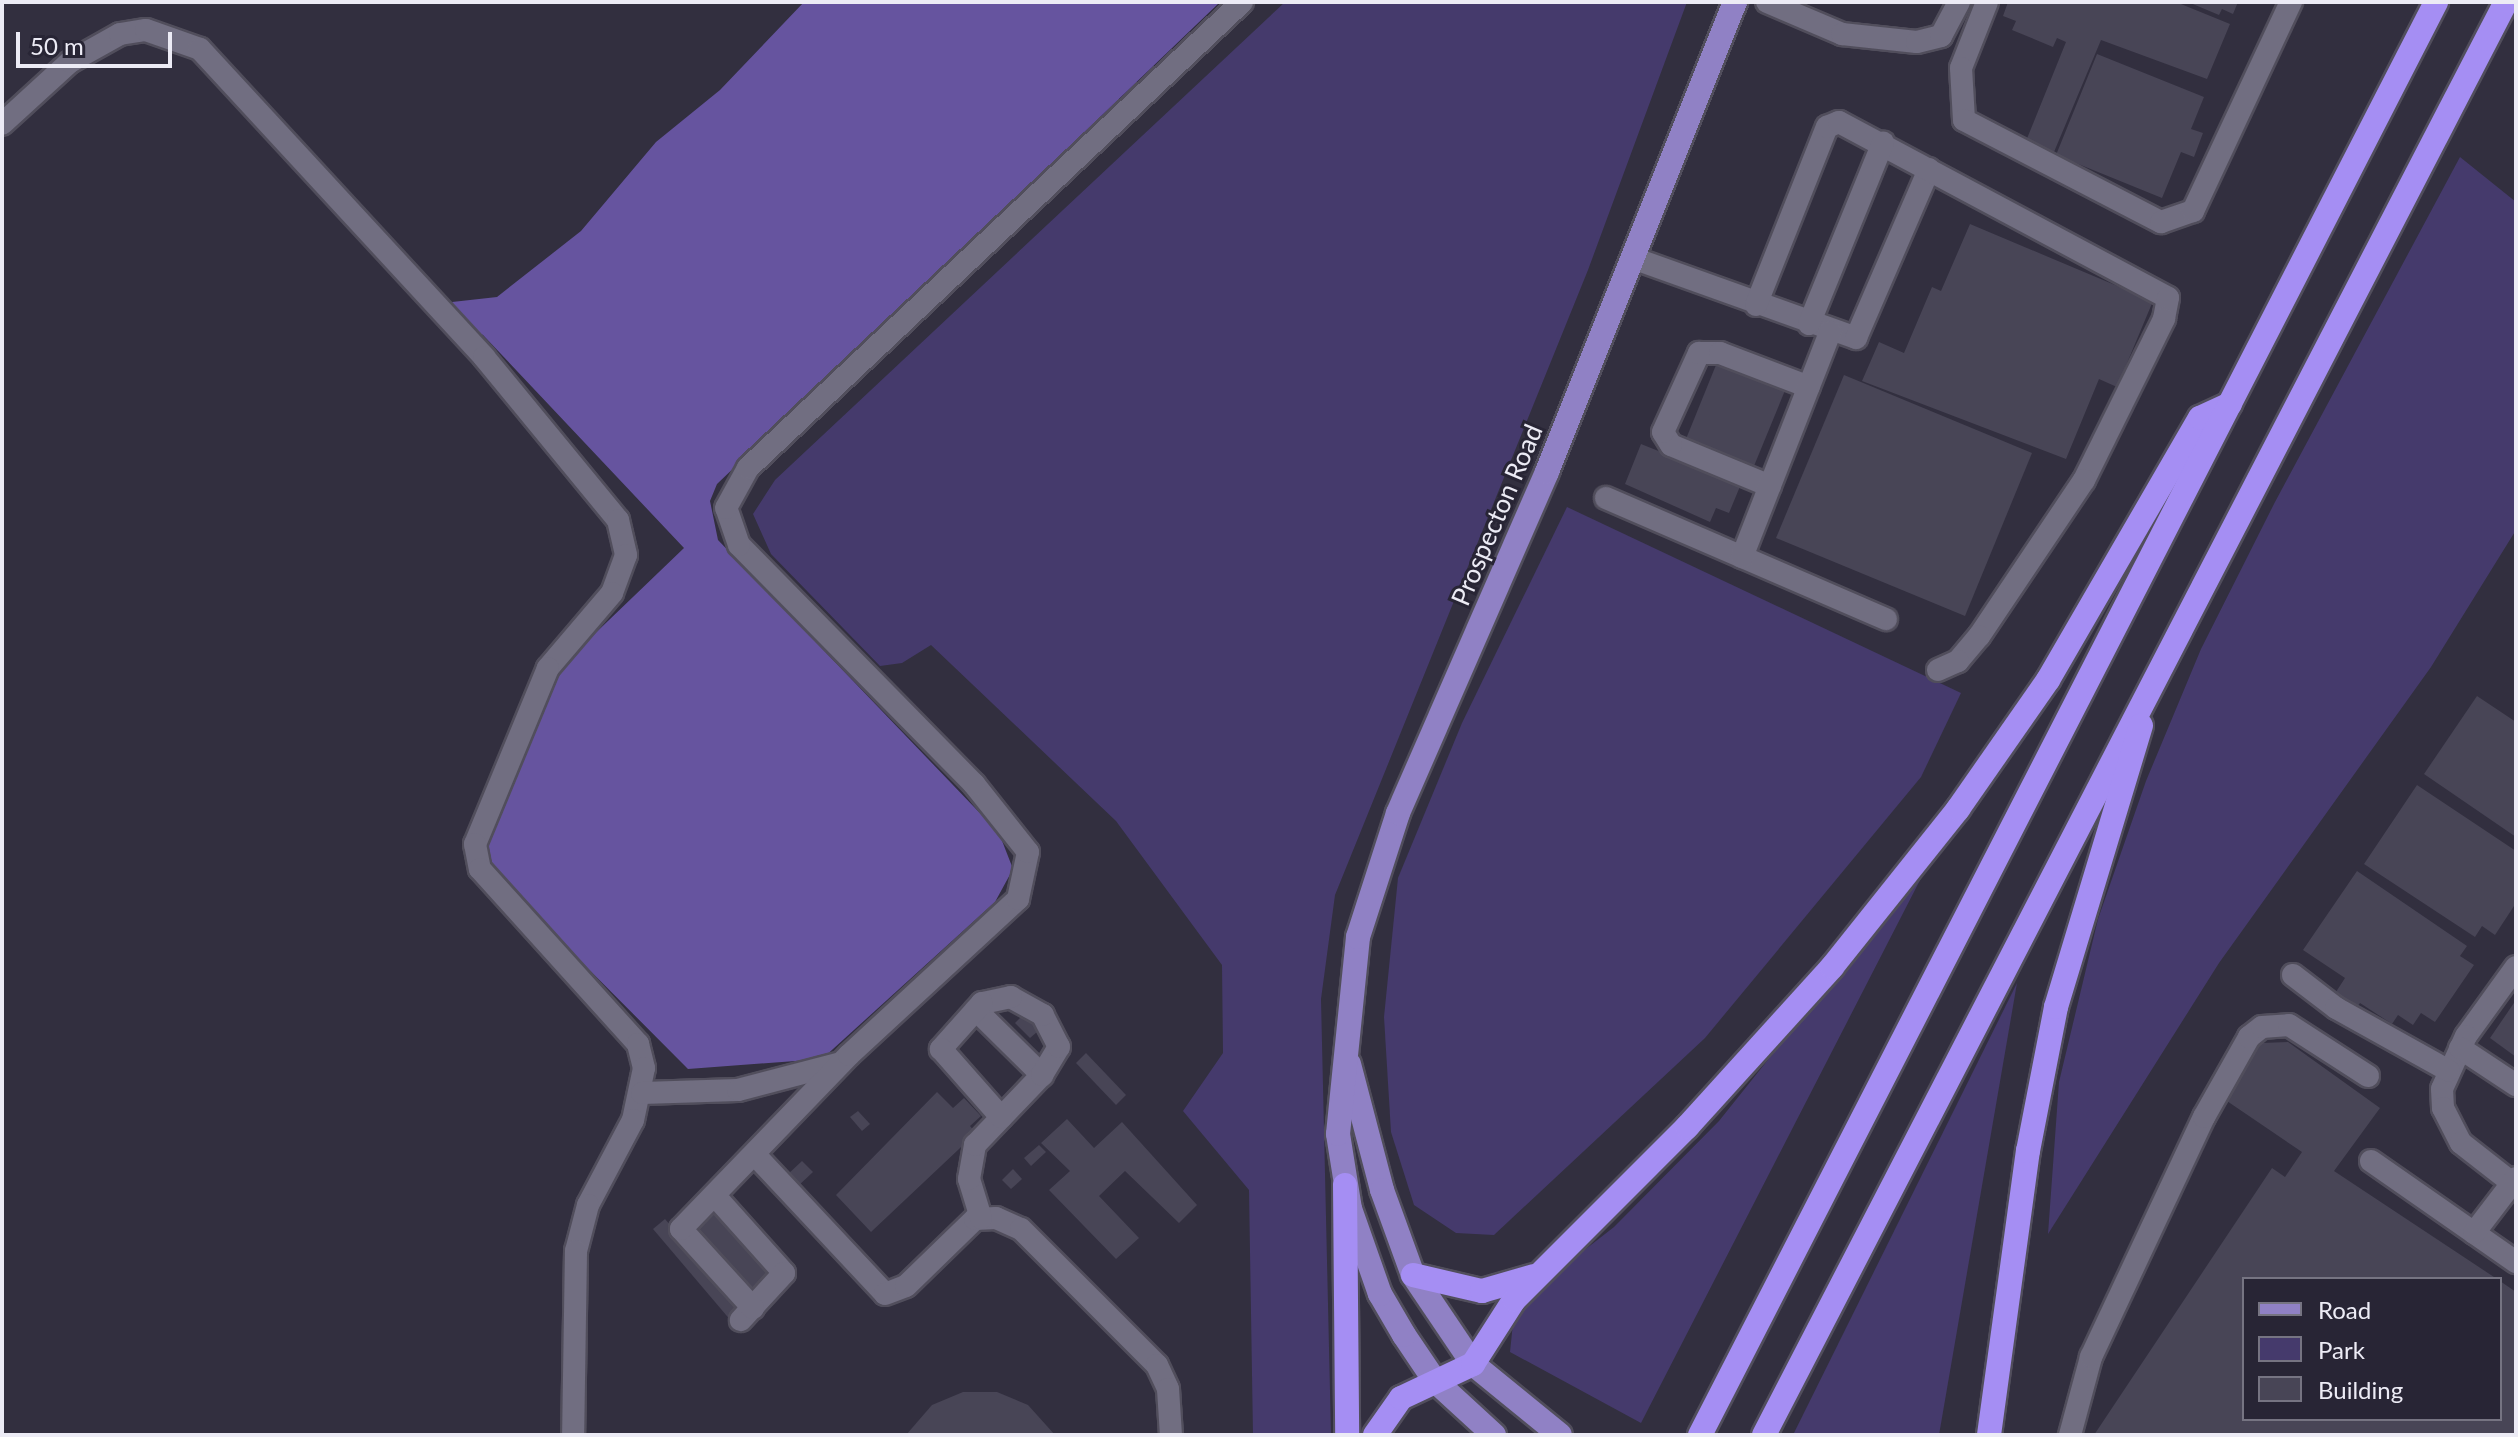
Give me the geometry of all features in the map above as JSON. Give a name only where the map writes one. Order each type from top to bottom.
[{"type":"highway","points":[[1700,1435],[2436,2]]},
{"type":"highway","points":[[1764,1435],[2506,2]]},
{"type":"highway","points":[[1375,1435],[1388,1409],[1435,1381],[1473,1364],[1537,1275],[1687,1127],[1821,978],[1958,809],[2048,680],[2200,418],[2230,404]]},
{"type":"highway","points":[[1989,1435],[2028,1151],[2056,1007],[2098,854],[2163,663]]},
{"type":"highway","points":[[1345,1185],[1347,1435]]},
{"type":"highway","points":[[1413,1275],[1482,1291],[1537,1275]]},
{"type":"main road","name":"Prospecton Road","points":[[1494,1435],[1435,1381],[1380,1294],[1345,1185],[1338,1134],[1348,1057],[1351,982],[1375,879],[1633,258],[1735,2]]},
{"type":"main road","name":"Prospecton Road","points":[[1348,1057],[1382,1190],[1413,1275],[1473,1364],[1560,1435]]},
{"type":"lane","points":[[716,1197],[784,1273],[747,1314],[681,1229],[757,1157],[842,1063],[1018,899],[1028,852],[974,784],[739,545],[726,508],[748,468],[1242,2]]},
{"type":"lane","points":[[1767,2],[1801,9],[1859,38],[1917,42],[1948,30],[1959,2]]},
{"type":"lane","points":[[1987,2],[1961,68],[1964,120],[2161,222],[2193,211],[2291,2]]},
{"type":"lane","points":[[2,124],[70,62],[120,34],[146,30],[200,49],[484,357],[618,520],[625,537],[622,570],[612,593],[548,668],[475,856],[480,869],[638,1044],[642,1093],[588,1205],[576,1251],[573,1435]]},
{"type":"lane","points":[[1756,305],[1827,127],[1847,123],[2159,289],[2169,306],[2084,480],[1979,636],[1958,661],[1938,670]]},
{"type":"lane","points":[[1742,557],[1809,387],[1820,328],[1883,143]]},
{"type":"lane","points":[[1633,258],[1851,339],[1861,333],[1929,169]]},
{"type":"lane","points":[[1770,486],[1671,445],[1663,432],[1699,353],[1720,353],[1809,387]]},
{"type":"lane","points":[[1606,498],[1886,619]]},
{"type":"lane","points":[[2474,1233],[2515,1182],[2453,1131],[2443,1108],[2449,1071],[2460,1048],[2516,967]]},
{"type":"lane","points":[[2293,975],[2336,1008],[2449,1071]]},
{"type":"lane","points":[[981,1218],[969,1162],[975,1145],[1042,1075],[1059,1047],[1043,1015],[1011,997],[976,1010],[941,1049],[1001,1117]]},
{"type":"lane","points":[[976,1010],[1042,1075]]},
{"type":"lane","points":[[2070,1435],[2091,1357],[2204,1117],[2249,1037],[2262,1027],[2289,1025],[2368,1076]]},
{"type":"lane","points":[[2460,1048],[2516,1085]]},
{"type":"lane","points":[[642,1093],[738,1090],[842,1063]]},
{"type":"lane","points":[[757,1157],[885,1294],[906,1286],[966,1225],[981,1218],[1021,1229],[1157,1365],[1168,1389],[1171,1435]]},
{"type":"lane","points":[[2371,1161],[2516,1262]]},
{"type":"green space","points":[[1285,2],[1687,2],[1588,270],[1335,895],[1321,999],[1331,1435],[1253,1435],[1249,1190],[1183,1111],[1223,1053],[1222,965],[1116,821],[931,645],[902,663],[880,666],[771,554],[753,514],[775,480]]},
{"type":"green space","points":[[2460,157],[2516,202],[2516,530],[2431,667],[2219,963],[2048,1234],[2059,1082],[2098,919],[2146,781],[2201,649],[2275,502]]},
{"type":"green space","points":[[1567,507],[1961,693],[1921,777],[1705,1038],[1494,1235],[1456,1233],[1414,1205],[1391,1132],[1384,1017],[1398,878],[1462,723]]},
{"type":"green space","points":[[1935,851],[1641,1423],[1510,1352],[1515,1304],[1614,1227],[1719,1121]]},
{"type":"green space","points":[[2017,983],[1939,1435],[1793,1435]]},
{"type":"shaded area","points":[[804,2],[1220,2],[717,484],[710,501],[718,540],[999,833],[1013,869],[995,902],[822,1059],[688,1069],[481,861],[558,669],[684,548],[483,335],[454,318],[452,302],[497,297],[581,231],[656,142],[720,90]]},
{"type":"building","points":[[2008,2],[2176,2],[2230,24],[2207,79],[2101,40],[2054,152],[2026,141],[2066,42],[2057,38],[2053,47],[2012,30],[2016,21],[2003,16]]},
{"type":"building","points":[[2188,2],[2238,2],[2233,14],[2222,9],[2219,15]]},
{"type":"building","points":[[2097,54],[2204,97],[2191,129],[2203,133],[2194,157],[2181,152],[2162,198],[2056,155]]},
{"type":"building","points":[[1970,224],[2153,301],[2117,387],[2099,379],[2066,459],[1862,381],[1879,342],[1904,353],[1932,287],[1941,291]]},
{"type":"building","points":[[1718,360],[1786,388],[1754,466],[1686,439]]},
{"type":"building","points":[[1844,375],[2032,453],[1965,616],[1776,538]]},
{"type":"building","points":[[1641,444],[1741,484],[1729,513],[1716,508],[1710,522],[1625,484]]},
{"type":"building","points":[[2477,696],[2516,722],[2516,837],[2424,774]]},
{"type":"building","points":[[2417,785],[2516,851],[2516,903],[2495,935],[2482,926],[2475,937],[2364,864]]},
{"type":"building","points":[[2357,871],[2467,946],[2460,956],[2474,965],[2435,1022],[2421,1013],[2413,1025],[2398,1015],[2392,1024],[2360,1003],[2355,1010],[2334,995],[2345,978],[2303,950]]},
{"type":"building","points":[[2516,1000],[2516,1057],[2490,1038]]},
{"type":"building","points":[[1028,1010],[1044,1026],[1030,1038],[1015,1023]]},
{"type":"building","points":[[2288,1042],[2380,1108],[2334,1171],[2494,1277],[2242,1277],[2242,1421],[2502,1421],[2502,1282],[2516,1292],[2516,1435],[2094,1435],[2272,1168],[2285,1177],[2302,1152],[2224,1099],[2261,1043]]},
{"type":"building","points":[[1086,1053],[1126,1095],[1116,1105],[1076,1063]]},
{"type":"building","points":[[937,1092],[953,1108],[964,1098],[981,1116],[970,1126],[976,1133],[871,1232],[836,1195]]},
{"type":"building","points":[[858,1111],[870,1124],[862,1131],[850,1117]]},
{"type":"building","points":[[1067,1119],[1094,1148],[1122,1122],[1197,1205],[1179,1223],[1125,1171],[1099,1196],[1139,1238],[1116,1259],[1049,1190],[1070,1171],[1041,1143]]},
{"type":"building","points":[[1039,1145],[1046,1152],[1031,1166],[1024,1158]]},
{"type":"building","points":[[802,1161],[813,1172],[797,1187],[772,1189]]},
{"type":"building","points":[[1013,1169],[1022,1179],[1011,1189],[1002,1180]]},
{"type":"building","points":[[713,1211],[776,1279],[753,1301],[690,1233]]},
{"type":"building","points":[[665,1219],[744,1312],[732,1322],[653,1229]]},
{"type":"building","points":[[963,1392],[997,1392],[1028,1405],[1055,1435],[906,1435],[932,1405]]}]
